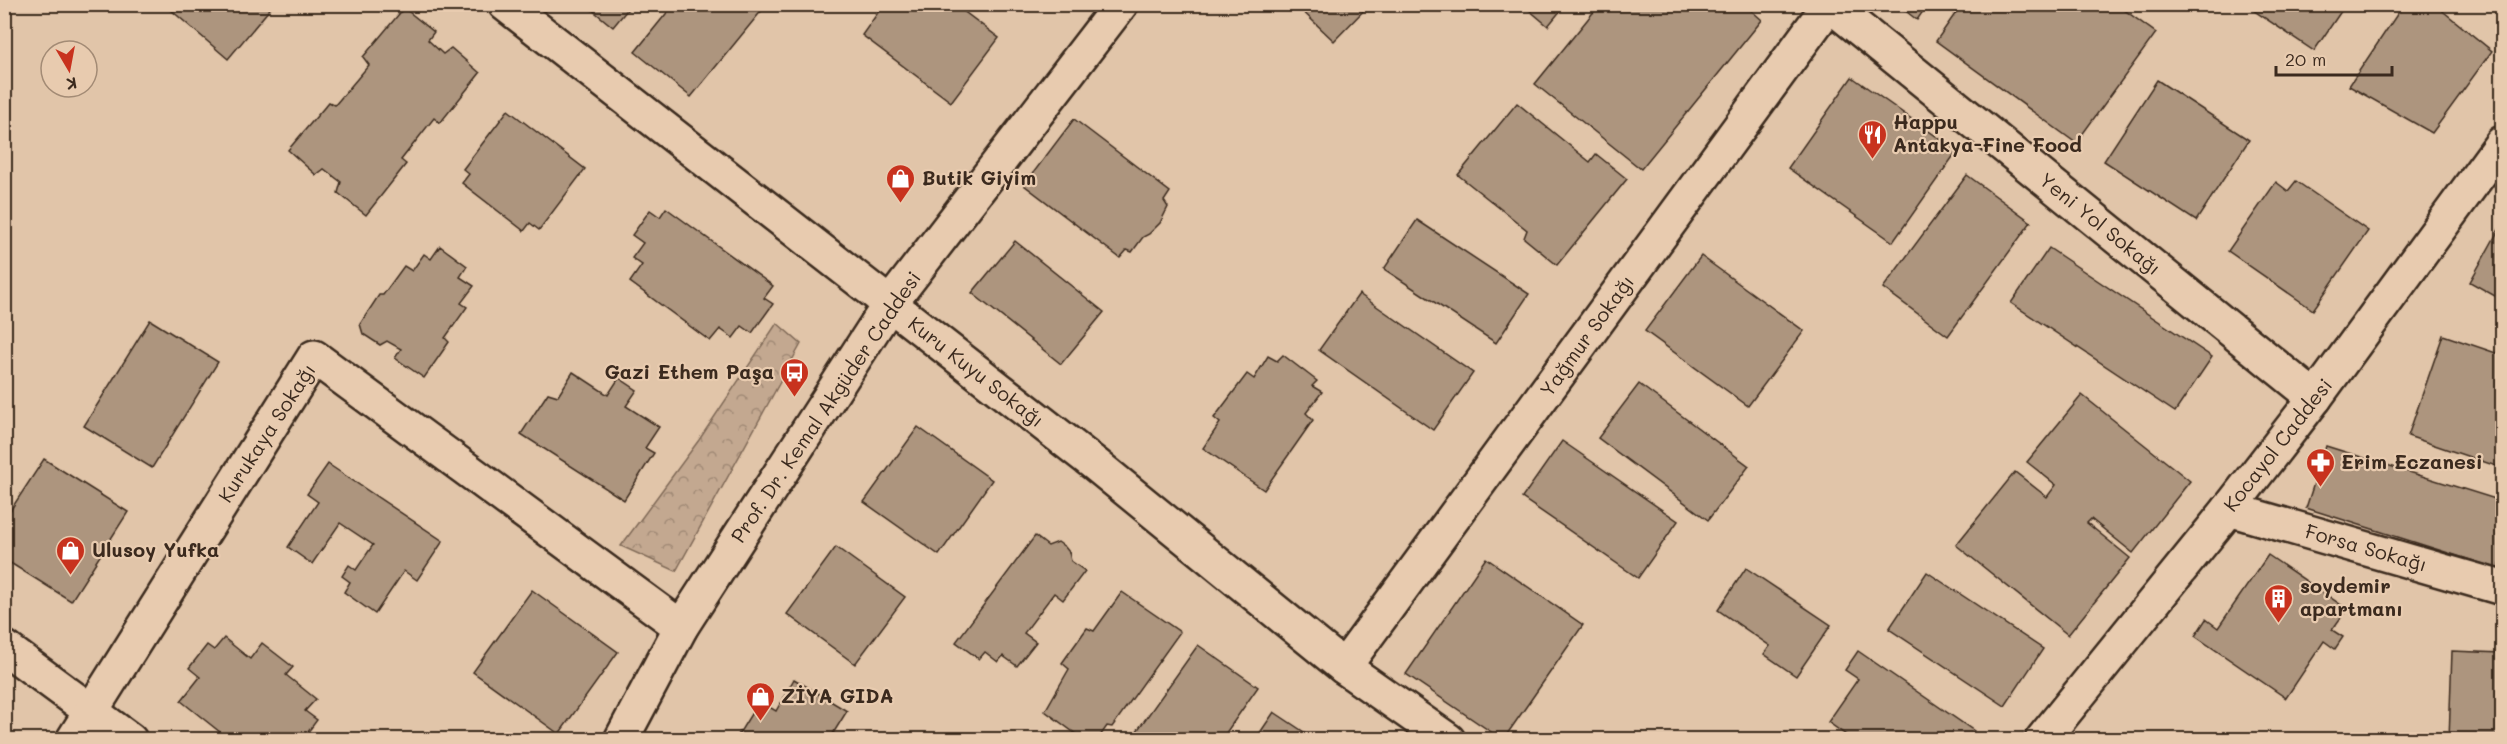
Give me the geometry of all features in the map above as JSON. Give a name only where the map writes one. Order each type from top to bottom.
[{"type":"street","name":"Kuru Kuyu Sokağı","points":[[505,4],[1095,464],[1344,668],[1449,740]]},
{"type":"street","name":"Prof. Dr. Kemal Akgüder Caddesi","points":[[621,740],[681,627],[889,305],[1121,4]]},
{"type":"street","name":"Yeni Yol Sokağı","points":[[1829,5],[2315,398]]},
{"type":"street","name":"Yağmur Sokağı","points":[[1344,668],[1829,5]]},
{"type":"street","name":"Kocayol Caddesi","points":[[2042,740],[2229,509],[2315,398],[2502,143]]},
{"type":"street","name":"Kurukaya Sokağı","points":[[73,740],[314,357],[681,627]]},
{"type":"street","name":"Forsa Sokağı","points":[[2229,509],[2502,588]]},
{"type":"street","points":[[4,647],[130,740]]},
{"type":"green space","points":[[777,323],[801,344],[676,571],[621,546],[699,440]]},
{"type":"building","points":[[164,4],[274,4],[228,59]]},
{"type":"building","points":[[585,4],[632,4],[613,27]]},
{"type":"building","points":[[674,4],[767,4],[691,97],[635,52]]},
{"type":"building","points":[[884,4],[954,4],[999,38],[951,102],[862,35]]},
{"type":"building","points":[[1295,4],[1370,4],[1334,41]]},
{"type":"building","points":[[1522,4],[1566,4],[1548,26]]},
{"type":"building","points":[[1600,4],[1744,4],[1762,20],[1641,169],[1535,84]]},
{"type":"building","points":[[1897,4],[1928,4],[1917,20]]},
{"type":"building","points":[[1962,4],[2116,4],[2156,33],[2076,143],[1936,41]]},
{"type":"building","points":[[2244,4],[2346,4],[2314,51]]},
{"type":"building","points":[[2404,4],[2434,4],[2492,51],[2432,133],[2349,86]]},
{"type":"building","points":[[404,8],[434,32],[428,40],[443,54],[451,48],[480,73],[440,123],[434,118],[401,160],[406,164],[366,215],[338,193],[341,182],[324,169],[316,175],[288,150],[329,102],[335,105],[369,65],[363,57]]},
{"type":"building","points":[[1852,77],[1957,151],[1893,242],[1788,168]]},
{"type":"building","points":[[2157,80],[2249,140],[2196,221],[2104,161]]},
{"type":"building","points":[[1517,103],[1590,162],[1596,154],[1627,179],[1557,265],[1524,238],[1527,230],[1458,175]]},
{"type":"building","points":[[508,110],[585,169],[539,230],[530,223],[524,231],[462,183],[469,174],[463,169]]},
{"type":"building","points":[[1074,119],[1170,192],[1164,201],[1168,207],[1160,223],[1143,237],[1132,252],[1127,250],[1120,258],[1024,185]]},
{"type":"building","points":[[1967,175],[2031,222],[1948,336],[1883,288]]},
{"type":"building","points":[[2296,181],[2368,231],[2313,310],[2228,251],[2276,182],[2288,191]]},
{"type":"building","points":[[666,208],[773,286],[764,298],[773,304],[752,333],[742,326],[733,338],[720,329],[710,341],[630,282],[642,265],[632,258],[643,243],[632,235],[650,210],[660,217]]},
{"type":"building","points":[[1417,220],[1529,294],[1496,343],[1384,269]]},
{"type":"building","points":[[2502,224],[2502,300],[2470,282]]},
{"type":"building","points":[[1015,241],[1104,312],[1061,364],[972,293]]},
{"type":"building","points":[[440,246],[467,266],[460,277],[474,286],[461,303],[467,307],[445,338],[449,342],[424,378],[395,358],[401,349],[387,341],[380,345],[363,334],[360,324],[379,295],[383,295],[404,266],[412,271],[424,254],[431,259]]},
{"type":"building","points":[[2049,248],[2212,357],[2175,412],[2011,303]]},
{"type":"building","points":[[1701,256],[1804,331],[1748,406],[1645,331]]},
{"type":"building","points":[[1359,294],[1473,373],[1433,430],[1319,350]]},
{"type":"building","points":[[150,320],[218,362],[152,468],[84,426]]},
{"type":"building","points":[[2443,335],[2502,355],[2502,468],[2408,436]]},
{"type":"building","points":[[1283,355],[1317,381],[1312,386],[1322,392],[1306,413],[1313,420],[1264,490],[1203,448],[1220,423],[1214,418],[1247,374],[1254,379],[1268,356],[1277,361]]},
{"type":"building","points":[[573,372],[608,395],[619,378],[637,390],[626,406],[659,427],[645,448],[654,453],[624,500],[521,434],[548,393],[558,396]]},
{"type":"building","points":[[1639,384],[1749,466],[1708,520],[1598,438]]},
{"type":"building","points":[[2082,395],[2190,481],[2133,553],[2091,519],[2087,523],[2130,558],[2068,635],[1956,545],[2015,472],[2047,497],[2056,485],[2027,462]]},
{"type":"building","points":[[918,427],[992,480],[939,555],[864,502]]},
{"type":"building","points":[[1562,441],[1678,521],[1638,578],[1522,498]]},
{"type":"building","points":[[2326,446],[2502,501],[2502,558],[2499,569],[2306,508]]},
{"type":"building","points":[[44,459],[128,512],[71,601],[4,559],[4,520]]},
{"type":"building","points":[[328,464],[443,541],[417,580],[404,571],[375,614],[344,592],[350,582],[342,576],[349,565],[356,570],[373,545],[340,523],[312,564],[288,547],[318,502],[307,494]]},
{"type":"building","points":[[1035,536],[1048,546],[1058,542],[1069,552],[1071,561],[1085,571],[1063,600],[1054,593],[1024,633],[1036,642],[1017,666],[1003,656],[998,662],[985,652],[979,659],[956,642]]},
{"type":"building","points":[[836,547],[905,597],[855,664],[787,614]]},
{"type":"building","name":"soydemir apartmanı","points":[[2268,555],[2347,609],[2332,630],[2343,637],[2335,649],[2324,641],[2286,698],[2195,636],[2206,619],[2218,628]]},
{"type":"building","points":[[1486,558],[1583,625],[1503,740],[1406,674]]},
{"type":"building","points":[[1746,568],[1831,625],[1796,676],[1764,654],[1770,646],[1718,610]]},
{"type":"building","points":[[1927,572],[2043,649],[2005,706],[1889,629]]},
{"type":"building","points":[[532,590],[618,652],[559,734],[473,672]]},
{"type":"building","points":[[1122,592],[1180,632],[1112,727],[1107,726],[1098,739],[1093,736],[1091,740],[1084,740],[1045,711],[1069,669],[1062,663],[1087,628],[1094,631]]},
{"type":"building","points":[[224,638],[250,659],[262,643],[293,667],[286,675],[316,699],[305,711],[317,720],[302,740],[230,740],[181,701],[200,677],[189,668],[207,645],[214,650]]},
{"type":"building","points":[[1198,645],[1258,687],[1221,740],[1140,740],[1134,735]]},
{"type":"building","points":[[1858,651],[1974,731],[1968,740],[1853,740],[1828,722],[1858,679],[1845,670]]},
{"type":"building","points":[[2452,651],[2502,653],[2502,740],[2449,740]]},
{"type":"building","points":[[794,679],[847,711],[829,740],[735,740],[759,701],[776,711]]},
{"type":"building","points":[[1274,712],[1316,740],[1255,740]]},
{"type":"place","name":"Happu Antakya-Fine Food","points":[[1872,160]]},
{"type":"place","name":"Butik Giyim","points":[[901,204]]},
{"type":"place","name":"Gazi Ethem Paşa","points":[[795,398]]},
{"type":"place","name":"Erim Eczanesi","points":[[2320,488]]},
{"type":"place","name":"Ulusoy Yufka","points":[[71,576]]},
{"type":"place","name":"soydemir apartmanı","points":[[2279,624]]},
{"type":"place","name":"ZİYA GIDA","points":[[760,722]]}]
